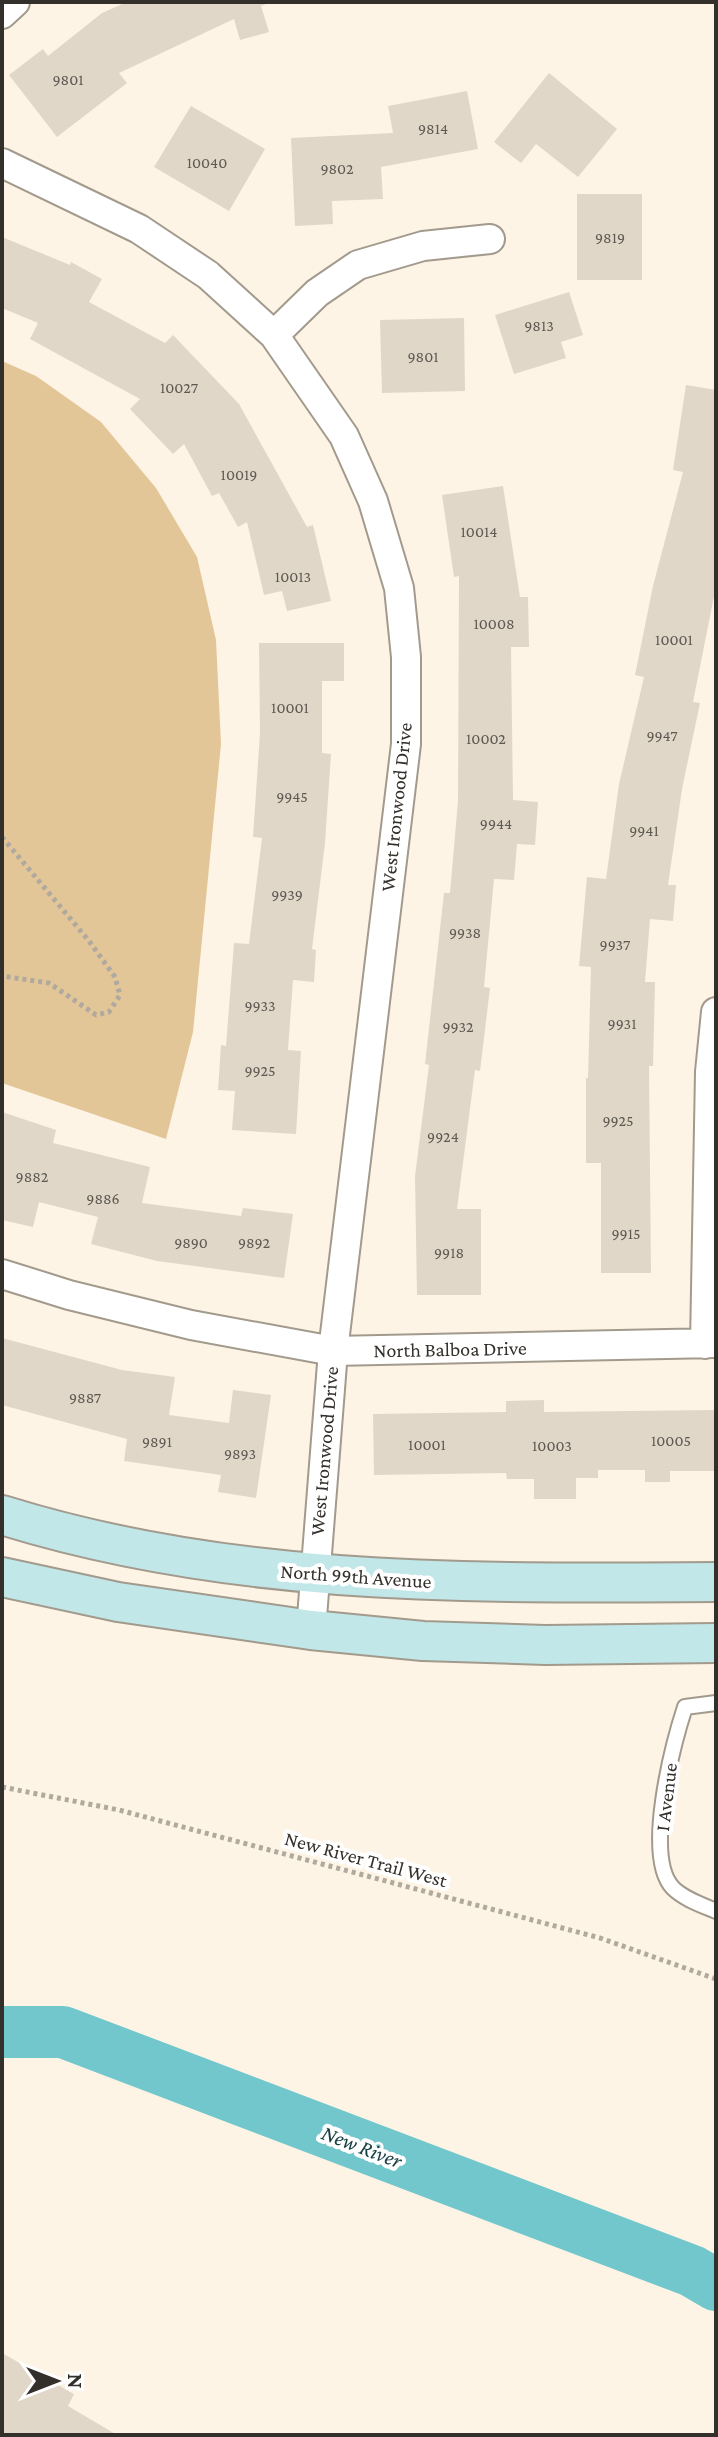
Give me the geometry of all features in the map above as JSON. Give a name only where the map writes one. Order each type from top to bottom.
[{"type":"main road","name":"North 99th Avenue","points":[[2,1515],[115,1544],[208,1561],[313,1575],[424,1581],[716,1582]]},
{"type":"main road","points":[[2,1577],[118,1602],[311,1630],[423,1641],[530,1645],[716,1643]]},
{"type":"street","points":[[2,14],[15,2]]},
{"type":"street","name":"West Ironwood Drive","points":[[2,163],[139,229],[208,275],[274,335],[344,436],[373,501],[399,588],[406,657],[406,744],[333,1351],[311,1630]]},
{"type":"street","points":[[274,335],[317,293],[358,265],[423,246],[490,239]]},
{"type":"street","points":[[710,1344],[710,1072],[716,1012]]},
{"type":"street","name":"North Balboa Drive","points":[[2,1274],[69,1295],[191,1325],[333,1351],[710,1344]]},
{"type":"lane","name":"I Avenue","points":[[716,1703],[685,1707],[675,1737],[660,1819],[662,1860],[671,1886],[694,1902],[716,1911]]},
{"type":"path","points":[[2,837],[89,941],[115,977],[120,995],[109,1012],[96,1015],[49,983],[2,976]]},
{"type":"path","name":"New River Trail West","points":[[2,1787],[119,1810],[600,1938],[716,1979]]},
{"type":"shaded area","points":[[2,361],[36,376],[101,422],[156,488],[197,557],[216,640],[221,744],[193,1032],[166,1139],[2,1083]]},
{"type":"building","points":[[127,2],[271,2],[261,6],[269,32],[240,40],[234,19],[119,73],[127,83],[57,137],[9,75],[43,49],[48,56],[102,13]]},
{"type":"building","points":[[549,73],[617,129],[578,177],[536,144],[521,163],[494,142]]},
{"type":"building","points":[[467,91],[478,149],[381,167],[383,199],[332,201],[333,224],[295,226],[291,138],[393,133],[388,106]]},
{"type":"building","points":[[191,106],[265,149],[229,211],[154,167]]},
{"type":"building","points":[[577,194],[642,194],[642,280],[577,280]]},
{"type":"building","points":[[2,237],[70,265],[71,262],[102,279],[89,302],[165,343],[173,335],[239,404],[307,527],[313,525],[331,601],[287,611],[282,591],[264,595],[247,522],[238,527],[219,493],[212,496],[184,444],[173,454],[130,409],[140,399],[30,339],[38,323],[2,308]]},
{"type":"building","points":[[569,292],[583,335],[561,342],[566,358],[514,374],[495,315]]},
{"type":"building","points":[[464,318],[465,391],[382,393],[380,320]]},
{"type":"building","points":[[686,385],[716,390],[716,586],[693,702],[700,703],[682,789],[668,885],[676,885],[673,921],[650,919],[645,982],[655,982],[653,1066],[649,1066],[651,1273],[601,1273],[601,1163],[586,1163],[591,967],[579,966],[587,877],[606,879],[619,784],[644,677],[635,675],[653,586],[683,472],[673,470]]},
{"type":"building","points":[[503,486],[520,597],[528,597],[529,647],[511,647],[513,800],[538,802],[535,845],[517,844],[514,880],[494,879],[484,987],[490,988],[480,1071],[475,1070],[457,1209],[481,1209],[481,1295],[417,1295],[415,1176],[429,1065],[425,1064],[444,893],[450,893],[458,801],[459,576],[454,577],[442,495]]},
{"type":"building","points":[[259,643],[344,643],[344,681],[322,681],[322,753],[331,754],[325,843],[312,949],[316,950],[314,982],[293,980],[288,1050],[301,1051],[296,1134],[232,1130],[235,1091],[218,1090],[221,1045],[226,1046],[234,943],[249,944],[262,838],[253,837],[260,733]]},
{"type":"building","points":[[2,1112],[56,1130],[53,1143],[150,1167],[142,1203],[241,1216],[243,1208],[293,1214],[284,1278],[157,1261],[91,1244],[98,1217],[39,1202],[33,1227],[2,1220]]},
{"type":"building","points":[[2,1338],[122,1370],[175,1377],[169,1415],[229,1423],[233,1390],[271,1395],[256,1498],[218,1492],[221,1475],[124,1461],[127,1439],[2,1405]]},
{"type":"building","points":[[544,1400],[544,1412],[714,1410],[714,1471],[670,1471],[670,1482],[645,1482],[645,1470],[598,1470],[598,1478],[576,1478],[576,1499],[534,1499],[534,1479],[507,1479],[506,1473],[374,1475],[373,1414],[506,1412],[506,1401]]},
{"type":"building","points":[[2,2353],[74,2394],[68,2406],[117,2435],[2,2435]]},
{"type":"waterway","name":"New River","points":[[2,2032],[63,2032],[692,2271],[716,2285]]}]
